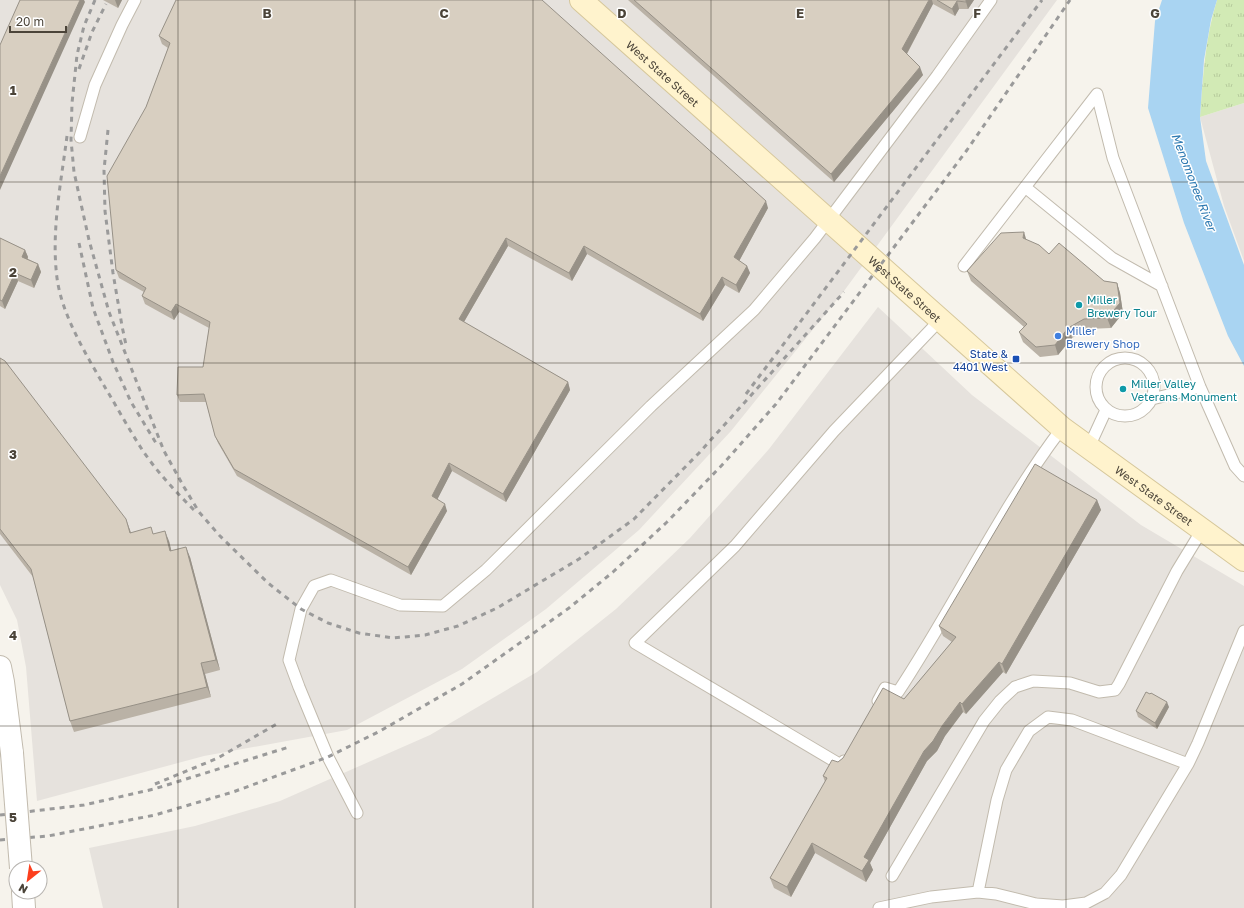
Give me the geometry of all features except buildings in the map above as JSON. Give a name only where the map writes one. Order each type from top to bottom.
[{"type":"main road","name":"West State Street","points":[[581,0],[1062,428],[1244,560]]},
{"type":"street","points":[[0,667],[12,753],[20,860]]},
{"type":"lane","points":[[80,137],[95,85],[135,0]]},
{"type":"lane","points":[[357,813],[328,757],[289,660],[302,609],[314,586],[331,580],[400,604],[442,606],[486,570],[651,406],[756,307],[815,238],[937,76],[991,0]]},
{"type":"lane","points":[[964,266],[1097,94],[1113,158],[1200,387],[1235,466],[1244,476]]},
{"type":"lane","points":[[1025,187],[1112,258],[1162,286]]},
{"type":"lane","points":[[849,752],[841,765],[635,643],[735,546],[834,431],[940,320]]},
{"type":"lane","points":[[1122,357],[1132,358],[1141,362],[1149,370],[1153,379],[1154,389],[1152,399],[1144,410],[1132,416],[1123,417],[1114,415],[1100,404],[1096,395],[1095,384],[1097,374],[1103,366],[1112,360],[1122,357]]},
{"type":"lane","points":[[1152,399],[1200,387]]},
{"type":"lane","points":[[1089,447],[1106,410]]},
{"type":"lane","points":[[874,707],[885,688],[898,692],[922,656],[1021,486],[1062,428]]},
{"type":"lane","points":[[892,876],[984,721],[1000,701],[1015,687],[1032,681],[1070,683],[1099,692],[1115,690],[1177,571],[1202,530]]},
{"type":"lane","points":[[879,908],[930,897],[978,892],[996,894],[1036,904],[1063,906],[1086,903],[1105,893],[1121,875],[1188,764],[1244,632]]},
{"type":"lane","points":[[978,892],[997,800],[1006,770],[1029,731],[1048,717],[1072,720],[1188,764]]},
{"type":"shaded area","points":[[0,0],[1057,0],[844,291],[731,431],[639,530],[546,609],[462,669],[347,730],[204,756],[37,801],[26,667],[17,620],[0,585]]},
{"type":"shaded area","points":[[1244,103],[1244,261],[1224,206],[1200,117]]},
{"type":"shaded area","points":[[878,307],[972,395],[1141,525],[1244,586],[1244,908],[103,908],[89,848],[195,826],[280,801],[430,735],[537,672],[616,609],[690,538],[769,449]]},
{"type":"green space","points":[[1217,0],[1244,0],[1244,103],[1200,117],[1207,43]]},
{"type":"water","name":"Menomonee River","points":[[1162,0],[1217,0],[1211,20],[1204,60],[1200,117],[1206,161],[1244,265],[1244,366],[1228,336],[1184,223],[1148,108],[1155,21]]},
{"type":"railway","points":[[95,0],[84,26],[77,55],[72,103],[71,140],[74,172],[89,240],[109,312],[164,451],[199,512],[219,535],[268,583],[301,609],[328,623],[359,633],[393,638],[425,635],[458,626],[497,608],[579,559],[634,519],[699,453],[844,292]]},
{"type":"railway","points":[[746,394],[1042,0]]},
{"type":"railway","points":[[0,840],[48,836],[155,815],[233,792],[328,757],[380,731],[462,684],[569,608],[613,572],[667,522],[724,463],[776,404],[967,150],[1070,0]]},
{"type":"railway","points":[[79,69],[92,32],[106,4]]},
{"type":"railway","points":[[108,130],[104,170],[105,211],[113,273],[126,345]]},
{"type":"railway","points":[[67,136],[55,243],[57,278],[64,307],[83,349],[143,451],[155,467],[195,511]]},
{"type":"railway","points":[[79,243],[93,308],[113,362],[131,402],[156,443]]},
{"type":"railway","points":[[155,784],[218,758],[280,722]]},
{"type":"railway","points":[[0,815],[84,805],[154,789],[289,747]]},
{"type":"place","name":"Miller Brewery Tour","points":[[1079,305]]},
{"type":"place","name":"Miller Brewery Shop","points":[[1058,336]]},
{"type":"place","name":"State & 4401 West","points":[[1016,359]]},
{"type":"place","name":"Miller Valley Veterans Monument","points":[[1123,389]]}]
